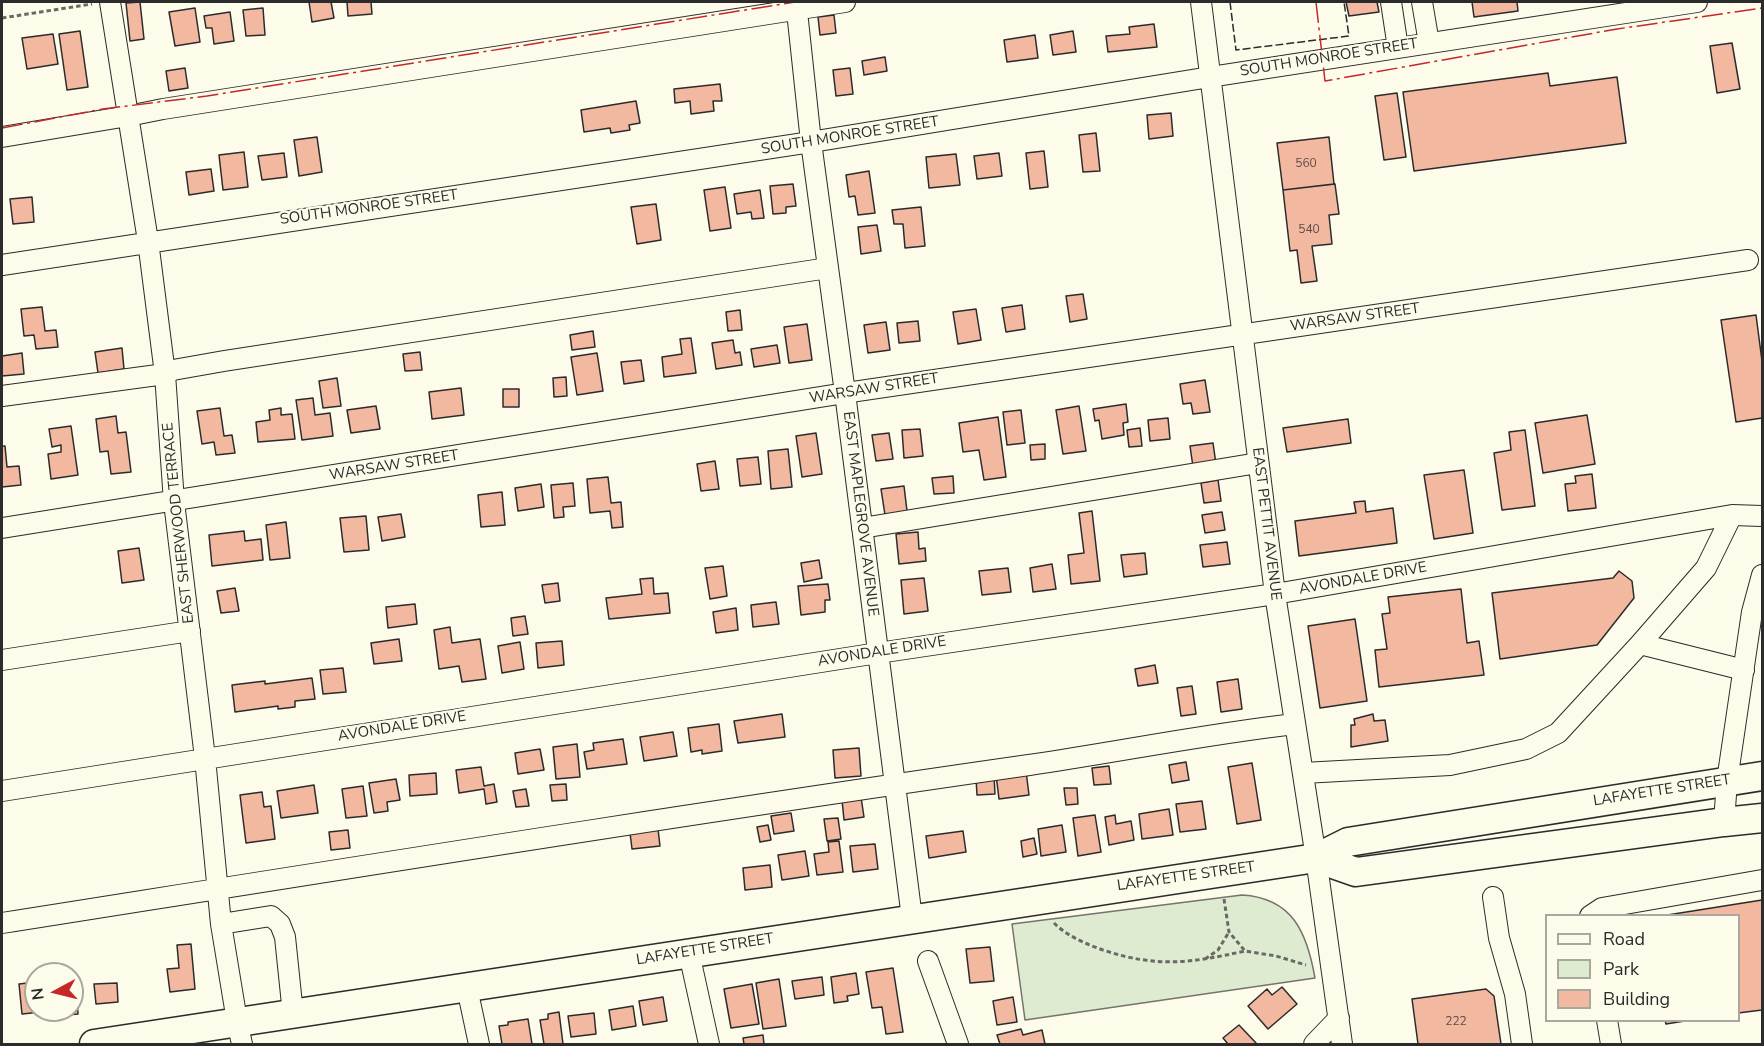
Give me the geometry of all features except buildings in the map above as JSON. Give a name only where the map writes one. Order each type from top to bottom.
[{"type":"highway","name":"LAFAYETTE STREET","points":[[94,1044],[239,1033],[293,1014],[1316,858],[1348,842],[1762,776]]},
{"type":"highway","name":"LAFAYETTE STREET","points":[[1316,858],[1356,872],[1724,822],[1762,819]]},
{"type":"street","name":"EAST SHERWOOD TERRACE","points":[[104,2],[128,116],[148,241],[165,374],[174,502],[205,758],[221,924],[239,1033]]},
{"type":"street","points":[[2,137],[796,6],[845,2]]},
{"type":"street","name":"EAST PETTIT AVENUE","points":[[1200,2],[1275,594],[1342,1044]]},
{"type":"street","points":[[1391,2],[1398,48]]},
{"type":"street","points":[[1422,2],[1429,43]]},
{"type":"street","name":"SOUTH MONROE STREET","points":[[2,265],[811,142],[1210,77],[1697,2]]},
{"type":"street","name":"EAST MAPLEGROVE AVENUE","points":[[796,6],[811,142],[912,918]]},
{"type":"street","name":"WARSAW STREET","points":[[2,528],[845,393],[1748,260]]},
{"type":"street","points":[[2,396],[165,374],[173,370],[224,361],[828,268]]},
{"type":"street","points":[[862,528],[1258,464]]},
{"type":"street","points":[[1303,773],[1450,765],[1526,749],[1558,733],[1706,568],[1732,515]]},
{"type":"street","name":"AVONDALE DRIVE","points":[[2,791],[878,653],[1275,594],[1732,515],[1762,516]]},
{"type":"street","points":[[1724,822],[1727,781],[1752,612],[1762,575]]},
{"type":"street","points":[[2,660],[190,631]]},
{"type":"street","points":[[1640,644],[1744,670]]},
{"type":"street","points":[[2,923],[894,783],[1295,724]]},
{"type":"street","points":[[1592,914],[1602,908],[1762,880]]},
{"type":"street","points":[[1493,897],[1499,938],[1515,994],[1522,1044]]},
{"type":"street","points":[[221,924],[271,916],[280,924],[285,937],[293,1014]]},
{"type":"street","points":[[689,953],[709,1044]]},
{"type":"street","points":[[928,961],[958,1044]]},
{"type":"street","points":[[467,988],[479,1044]]},
{"type":"street","points":[[1314,1044],[1339,1018]]},
{"type":"street","points":[[1607,1022],[1611,1044]]},
{"type":"path","points":[[2,18],[104,2]]},
{"type":"path","points":[[1224,899],[1229,932],[1245,951]]},
{"type":"path","points":[[1054,923],[1090,945],[1128,958],[1154,962],[1203,960],[1245,951],[1276,956],[1306,965]]},
{"type":"path","points":[[1203,960],[1218,950],[1229,932]]},
{"type":"green space","points":[[1242,895],[1274,903],[1295,921],[1307,946],[1315,978],[1025,1020],[1012,924]]},
{"type":"fence","points":[[1230,2],[1236,50],[1349,36],[1344,2]]},
{"type":"power","points":[[2,128],[103,109],[207,96],[795,2]]},
{"type":"power","points":[[1316,2],[1325,81],[1617,29],[1762,8]]}]
